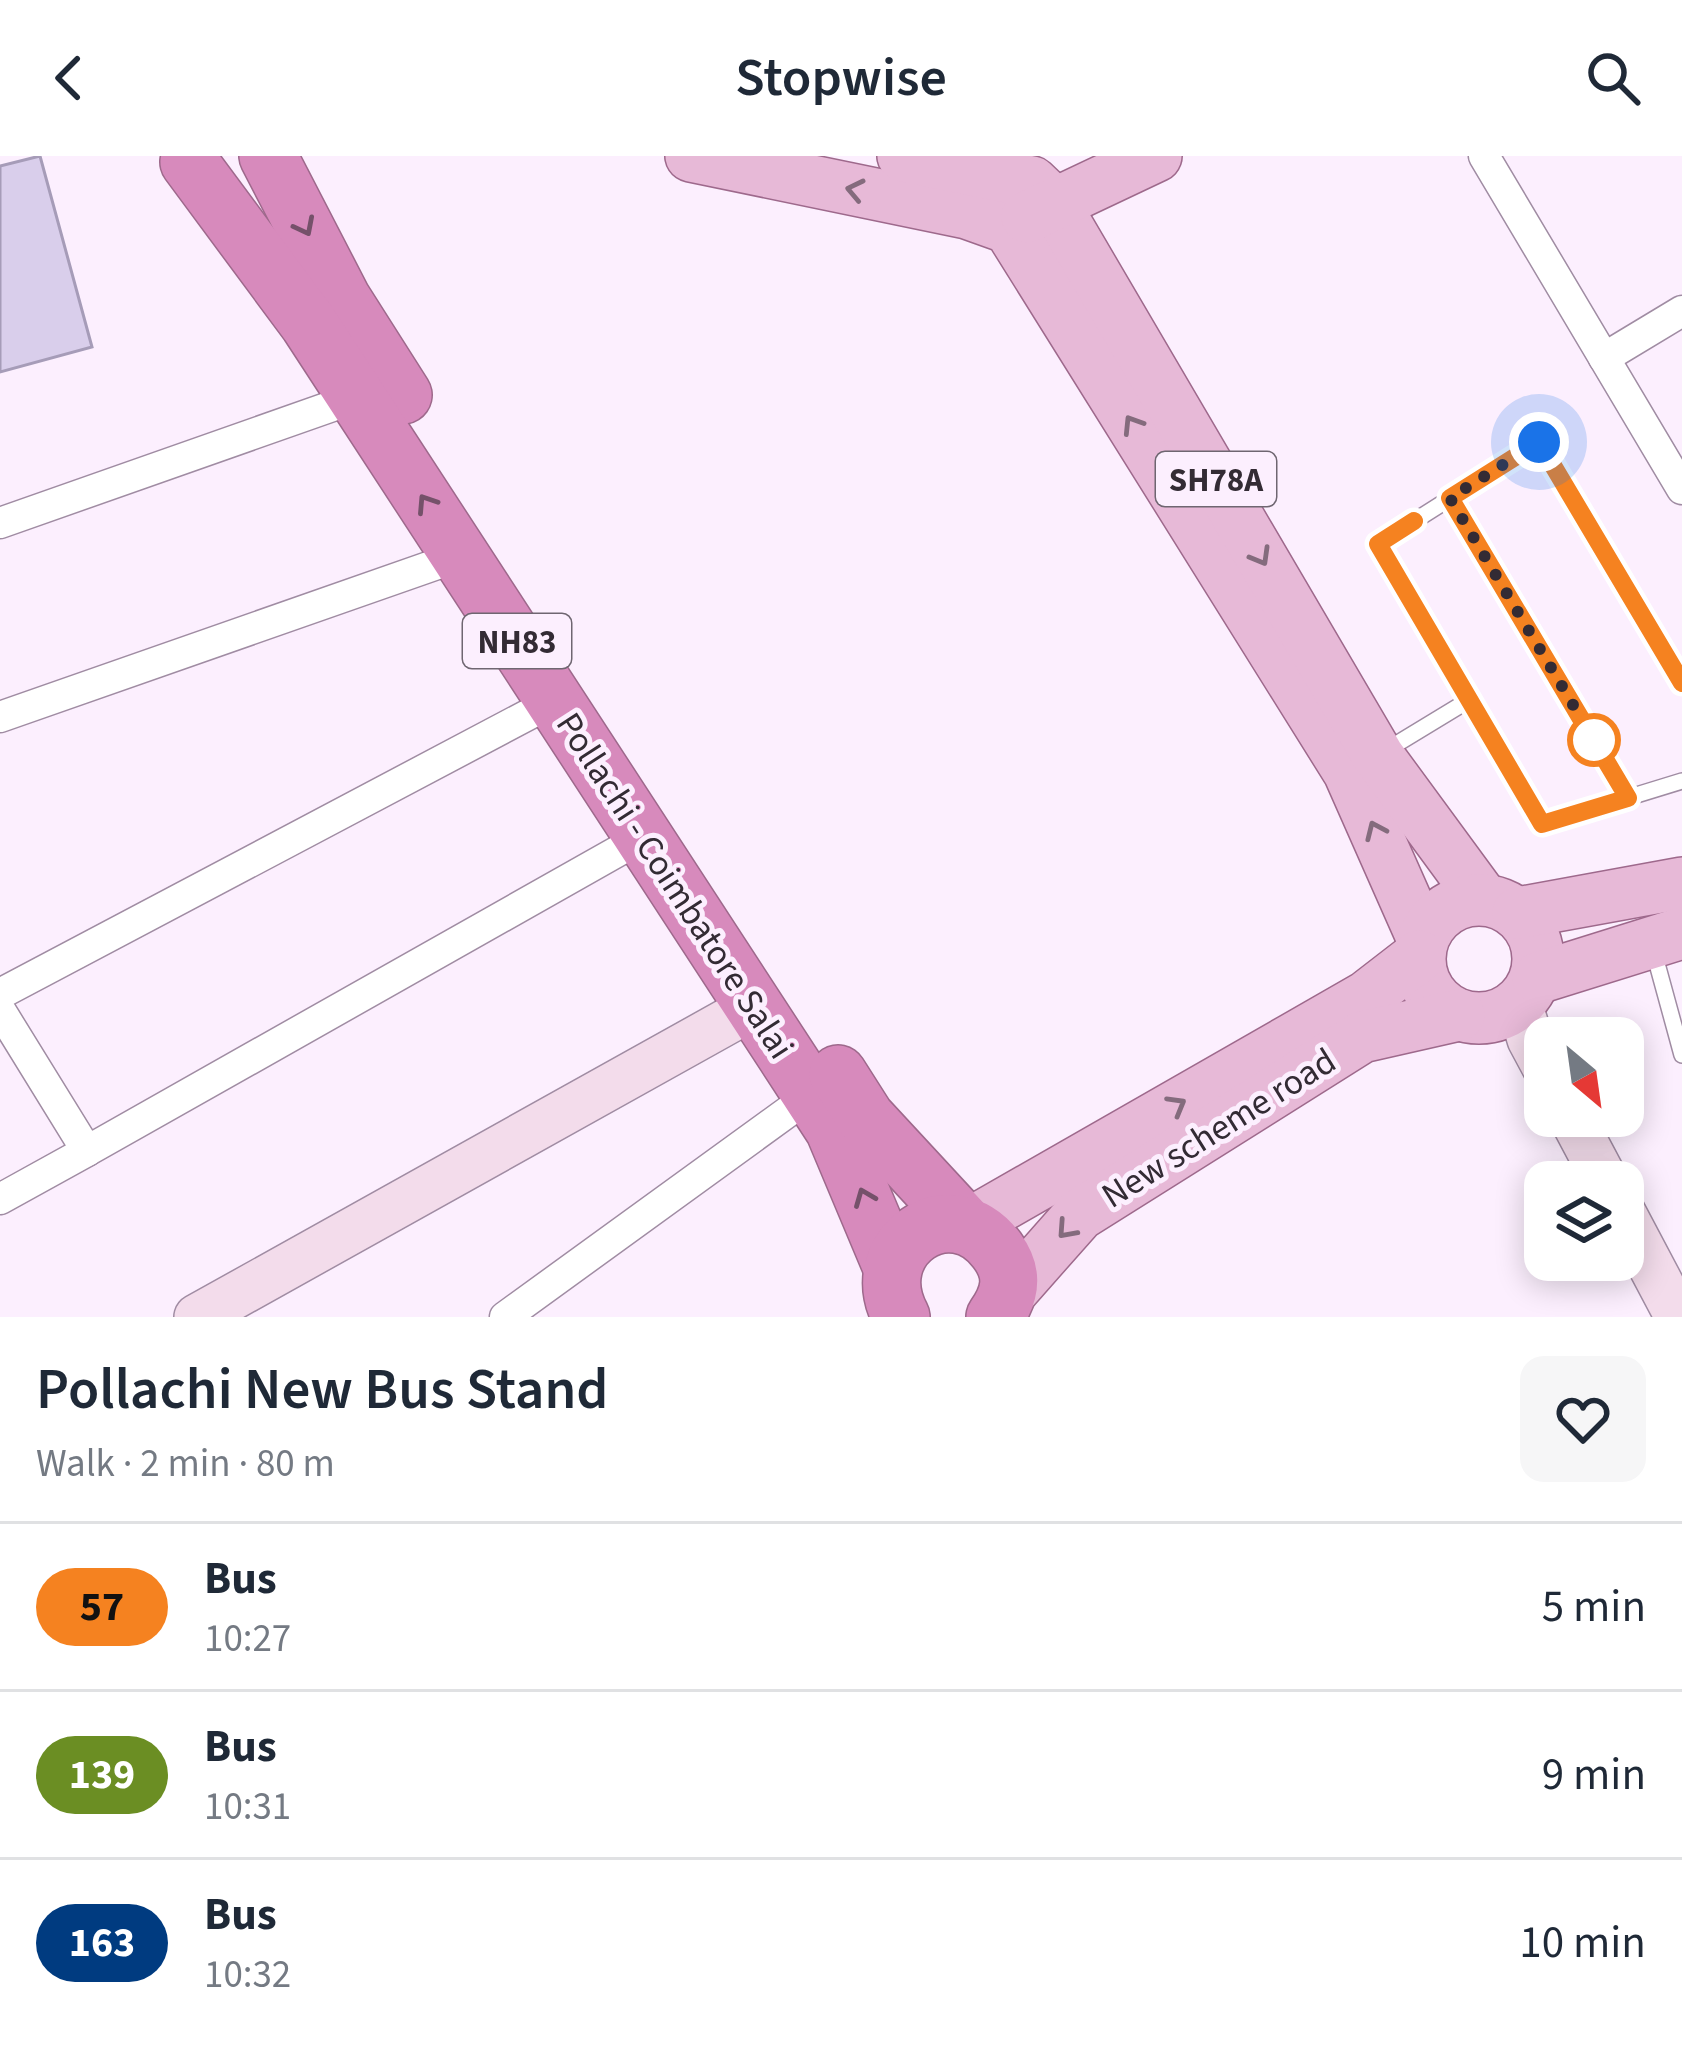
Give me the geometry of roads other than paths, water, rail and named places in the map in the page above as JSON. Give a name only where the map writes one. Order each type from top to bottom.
[{"type":"highway","name":"Pollachi - Coimbatore Salai","points":[[268,156],[342,299],[866,1118],[966,1226],[988,1238],[1007,1264],[1008,1309]]},
{"type":"highway","name":"Pollachi - Coimbatore Salai","points":[[188,158],[310,324],[838,1136],[888,1298]]},
{"type":"highway","name":"Pollachi - Coimbatore Salai","points":[[888,1298],[902,1245],[921,1231],[946,1223],[966,1226]]},
{"type":"main road","points":[[691,156],[967,213],[1009,228],[1349,772],[1420,946],[1420,975],[1428,992],[1442,1006],[1515,1019]]},
{"type":"main road","points":[[903,156],[1032,182],[1054,202]]},
{"type":"main road","points":[[1009,228],[1156,156]]},
{"type":"main road","name":"SH78A","points":[[1054,202],[1378,755],[1501,906],[1531,929],[1538,948],[1515,1019]]},
{"type":"main road","points":[[1420,946],[1447,909],[1682,883]]},
{"type":"main road","name":"New scheme road","points":[[966,1226],[1366,998],[1420,946]]},
{"type":"main road","name":"New scheme road","points":[[1008,1309],[1079,1215],[1362,1037],[1515,1019],[1665,954]]},
{"type":"street","points":[[1484,156],[1682,489]]},
{"type":"street","points":[[1604,358],[1682,311]]},
{"type":"street","points":[[0,523],[358,397]]},
{"type":"street","points":[[0,717],[460,556]]},
{"type":"street","points":[[0,994],[556,700]]},
{"type":"street","points":[[0,1199],[643,836]]},
{"type":"street","points":[[197,1317],[753,1007]]},
{"type":"street","points":[[0,1010],[87,1151]]},
{"type":"street","points":[[506,1317],[812,1095]]},
{"type":"street","points":[[1644,1253],[1678,1317]]},
{"type":"lane","points":[[1682,683],[1539,442],[1378,544],[1542,824],[1682,781]]},
{"type":"lane","points":[[1450,498],[1628,798]]},
{"type":"lane","points":[[1378,755],[1469,700]]},
{"type":"lane","points":[[1665,954],[1682,1055]]}]
